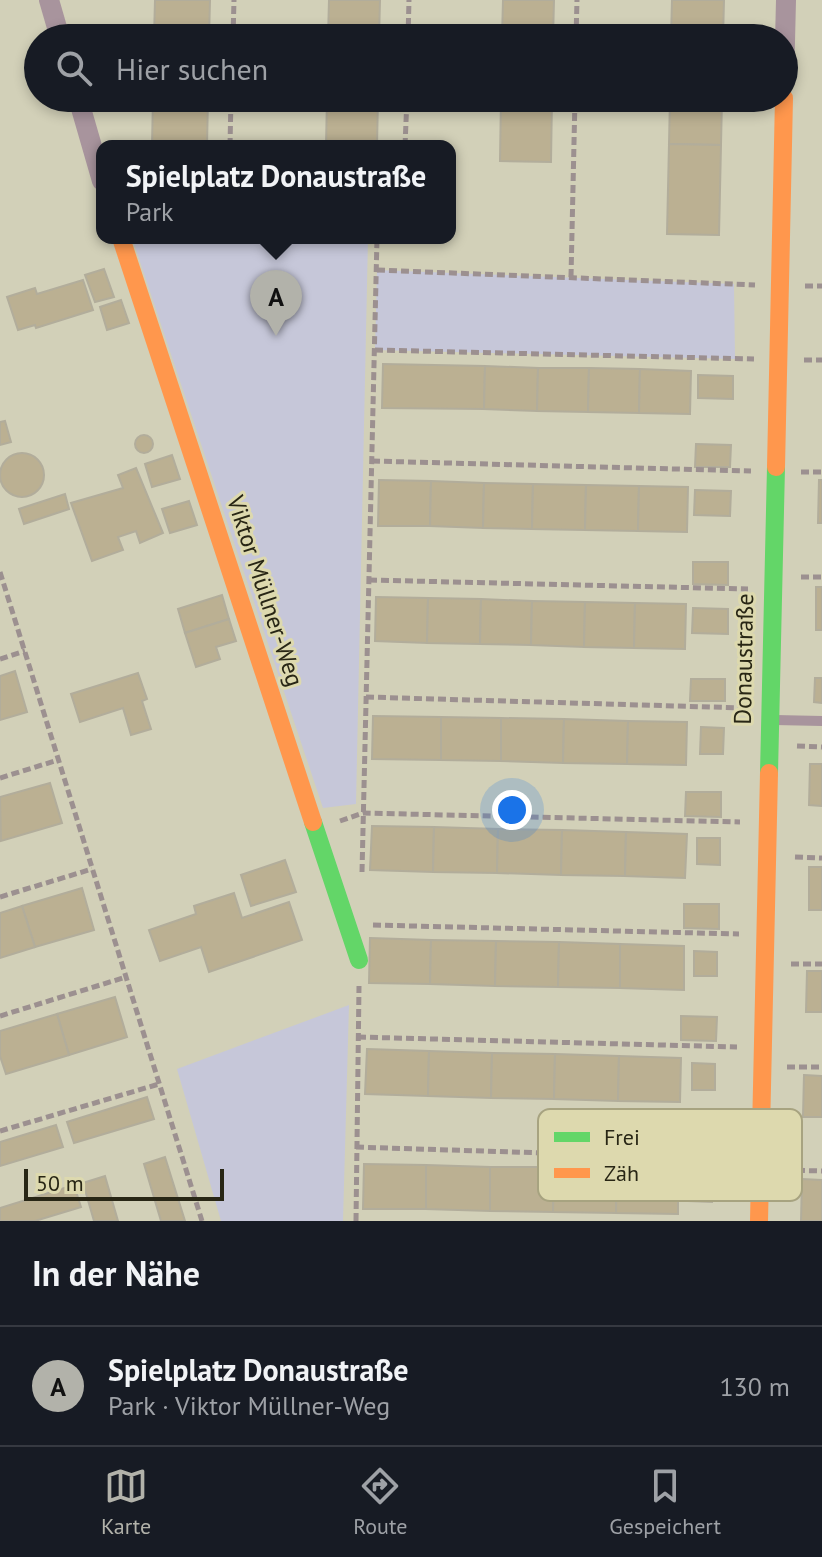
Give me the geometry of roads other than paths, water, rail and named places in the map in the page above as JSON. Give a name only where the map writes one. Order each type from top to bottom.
[{"type":"street","points":[[49,0],[56,24]]},
{"type":"street","points":[[785,24],[786,0]]},
{"type":"street","points":[[82,112],[96,160]]},
{"type":"street","name":"Donaustraße","points":[[761,1109],[784,112]]},
{"type":"street","name":"Viktor Müllner-Weg","points":[[123,244],[359,960]]},
{"type":"street","name":"Donaustraße","points":[[759,1201],[759,1221]]},
{"type":"lane","points":[[769,714],[822,721]]},
{"type":"place","name":"Spielplatz Donaustraße","points":[[276,336]]}]
